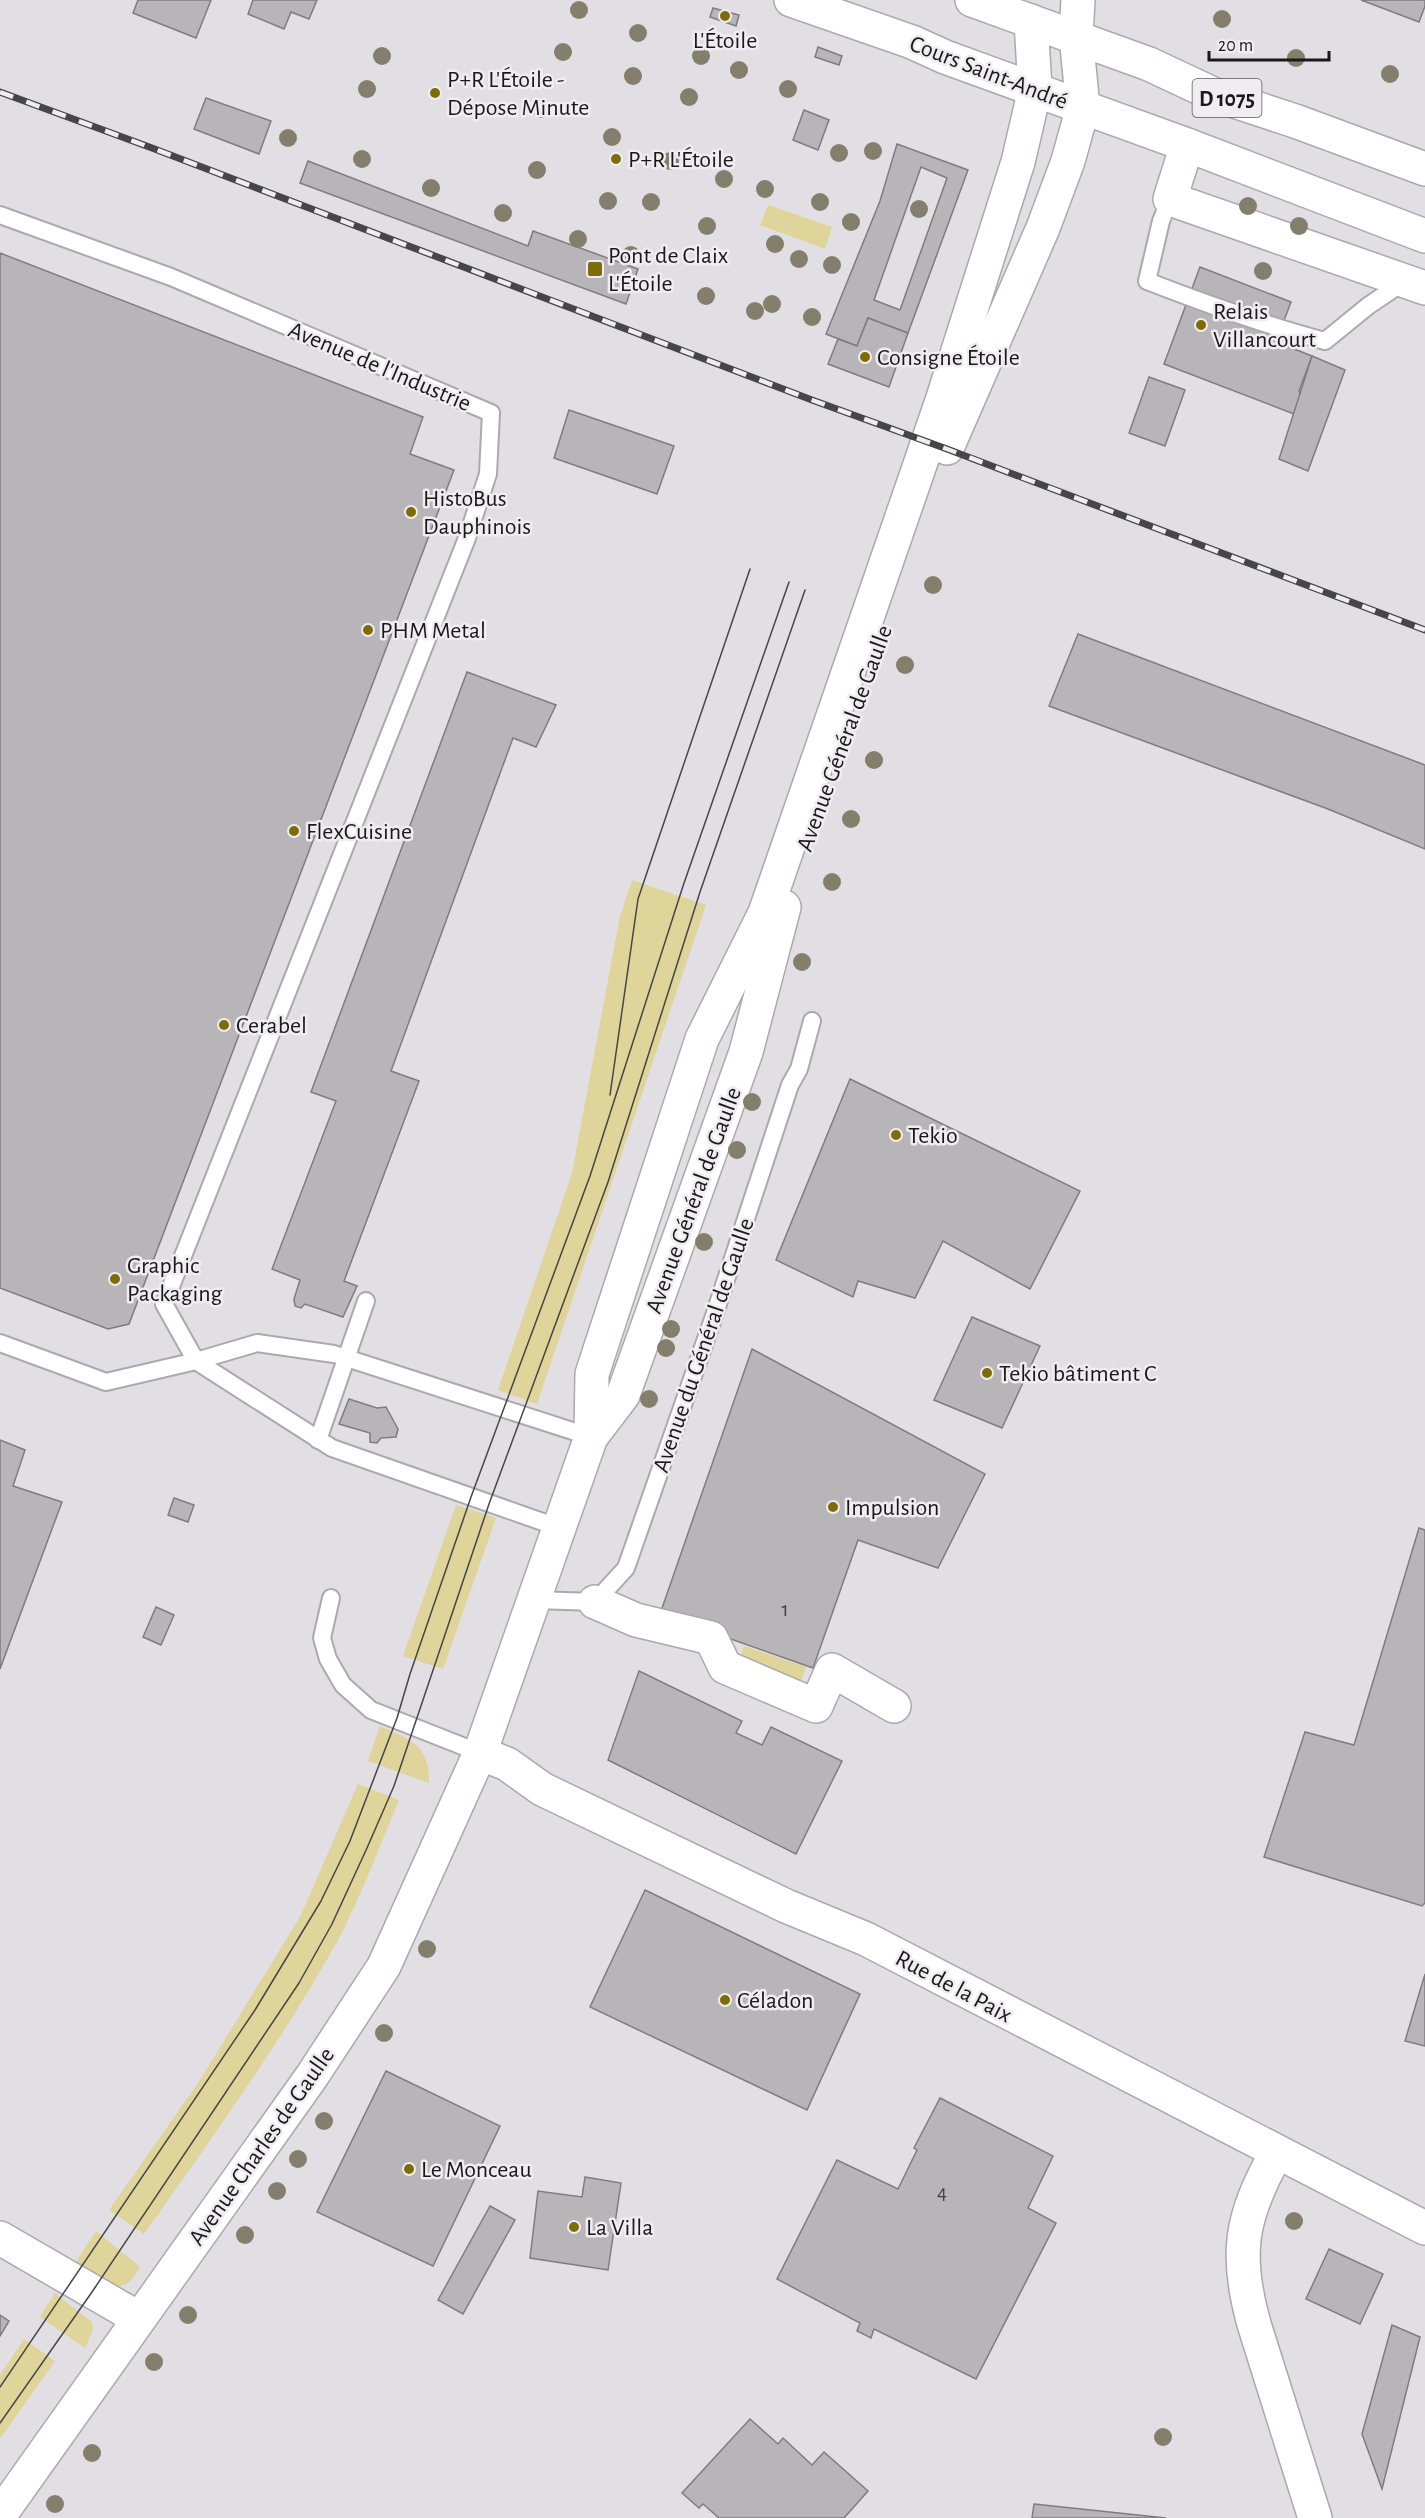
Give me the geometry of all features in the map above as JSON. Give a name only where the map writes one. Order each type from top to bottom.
[{"type":"main road","name":"Cours Saint-André","points":[[790,0],[912,42],[945,57],[1425,236]]},
{"type":"main road","name":"D 1075","points":[[972,0],[1032,10],[1076,36],[1173,74],[1213,94],[1295,121],[1425,169]]},
{"type":"main road","name":"Avenue Général de Gaulle","points":[[591,1437],[623,1395],[746,1052],[780,919],[947,449],[1043,228],[1068,161],[1083,107],[1076,36],[1078,0]]},
{"type":"main road","name":"Avenue Général de Gaulle","points":[[480,1753],[591,1437],[592,1374],[702,1039],[765,913],[942,401],[1018,162],[1035,89],[1032,10]]},
{"type":"main road","points":[[1187,146],[1170,199],[1418,279]]},
{"type":"main road","points":[[595,1602],[636,1620],[711,1638],[725,1667],[816,1706],[832,1670],[894,1706]]},
{"type":"main road","name":"Rue de la Paix","points":[[480,1753],[507,1764],[542,1789],[786,1906],[866,1939],[1425,2228]]},
{"type":"main road","name":"Avenue Charles de Gaulle","points":[[0,2515],[312,2076],[384,1966],[480,1753]]},
{"type":"main road","points":[[1277,2152],[1255,2193],[1247,2215],[1243,2239],[1243,2272],[1246,2295],[1254,2324],[1315,2518]]},
{"type":"main road","points":[[0,2238],[138,2318]]},
{"type":"lane","points":[[1170,199],[1161,220],[1148,281],[1187,297],[1281,329],[1325,341],[1368,306],[1418,279]]},
{"type":"lane","name":"Avenue de l'Industrie","points":[[0,215],[171,277],[492,413],[488,474],[467,538],[164,1304],[196,1360]]},
{"type":"lane","points":[[730,984],[760,997]]},
{"type":"lane","name":"Avenue du Général de Gaulle","points":[[595,1602],[626,1568],[710,1327],[790,1085],[799,1069],[812,1021]]},
{"type":"lane","points":[[318,1440],[366,1301]]},
{"type":"lane","points":[[0,1343],[106,1382],[256,1343],[334,1353],[591,1437]]},
{"type":"lane","points":[[196,1360],[332,1448],[560,1528]]},
{"type":"lane","points":[[331,1598],[322,1638],[328,1659],[344,1685],[371,1710],[480,1753]]},
{"type":"lane","points":[[535,1600],[595,1602]]},
{"type":"shaded area","points":[[768,205],[832,227],[825,249],[760,225]]},
{"type":"shaded area","points":[[632,880],[706,905],[537,1404],[498,1390],[572,1173],[620,916]]},
{"type":"shaded area","points":[[456,1505],[496,1518],[443,1669],[403,1656]]},
{"type":"shaded area","points":[[744,1646],[806,1667],[799,1688],[737,1666]]},
{"type":"shaded area","points":[[380,1726],[416,1745],[426,1760],[429,1783],[368,1761]]},
{"type":"shaded area","points":[[358,1784],[399,1800],[346,1925],[269,2054],[144,2234],[109,2210],[200,2080],[301,1915]]},
{"type":"shaded area","points":[[96,2231],[140,2267],[128,2283],[122,2286],[109,2283],[76,2262]]},
{"type":"shaded area","points":[[55,2293],[92,2322],[93,2330],[85,2348],[40,2317]]},
{"type":"shaded area","points":[[24,2339],[55,2361],[0,2439],[0,2375]]},
{"type":"building","points":[[138,0],[211,0],[196,38],[133,13]]},
{"type":"building","points":[[253,0],[317,0],[309,19],[291,12],[284,29],[248,14]]},
{"type":"building","points":[[1361,0],[1425,0],[1425,6],[1419,22]]},
{"type":"building","name":"L'Étoile","points":[[713,8],[739,15],[736,26],[710,17]]},
{"type":"building","name":"L'Étoile","points":[[818,47],[842,56],[839,65],[815,57]]},
{"type":"building","points":[[206,98],[271,121],[259,154],[194,129]]},
{"type":"building","points":[[804,110],[829,120],[818,150],[793,140]]},
{"type":"building","points":[[897,144],[968,170],[908,333],[868,318],[857,346],[826,334],[880,201]],"holes":[[[921,167],[947,178],[900,310],[874,300]]]},
{"type":"building","points":[[308,161],[528,246],[533,231],[638,269],[626,304],[300,183]]},
{"type":"building","points":[[0,253],[423,417],[410,454],[454,470],[129,1324],[108,1329],[0,1288]]},
{"type":"building","points":[[1200,267],[1291,302],[1276,342],[1312,356],[1299,391],[1301,396],[1294,414],[1164,364]]},
{"type":"building","name":"Consigne Étoile","points":[[868,318],[908,333],[889,387],[828,364],[838,339],[857,346]]},
{"type":"building","points":[[1312,356],[1345,370],[1308,471],[1279,459]]},
{"type":"building","points":[[1149,377],[1185,390],[1165,446],[1129,433]]},
{"type":"building","points":[[569,410],[674,446],[657,494],[554,458]]},
{"type":"building","points":[[1078,634],[1425,765],[1425,849],[1328,809],[1049,706]]},
{"type":"building","points":[[467,672],[556,705],[536,747],[513,738],[391,1071],[419,1081],[344,1281],[357,1286],[343,1317],[305,1304],[301,1308],[295,1306],[294,1299],[300,1280],[272,1269],[336,1101],[311,1092]]},
{"type":"building","name":"Tekio","points":[[850,1079],[1080,1191],[1030,1289],[943,1241],[915,1298],[858,1281],[853,1297],[776,1260]]},
{"type":"building","name":"Tekio bâtiment C","points":[[972,1317],[1040,1346],[1002,1428],[934,1400]]},
{"type":"building","name":"Impulsion","points":[[752,1349],[985,1474],[938,1568],[858,1540],[813,1668],[660,1614]]},
{"type":"building","points":[[349,1399],[377,1408],[386,1407],[398,1429],[396,1437],[381,1438],[377,1443],[370,1442],[370,1433],[339,1424]]},
{"type":"building","points":[[0,1440],[25,1450],[13,1486],[62,1502],[0,1669]]},
{"type":"building","points":[[174,1498],[194,1505],[188,1522],[168,1515]]},
{"type":"building","points":[[1419,1528],[1425,1530],[1425,1903],[1422,1906],[1264,1857],[1305,1732],[1354,1745]]},
{"type":"building","points":[[156,1607],[174,1615],[161,1645],[143,1637]]},
{"type":"building","points":[[639,1671],[742,1721],[736,1733],[762,1745],[771,1727],[842,1761],[796,1854],[608,1760]]},
{"type":"building","name":"Céladon","points":[[645,1890],[860,1994],[807,2110],[590,2007]]},
{"type":"building","points":[[1425,1974],[1425,2046],[1405,2041]]},
{"type":"building","name":"Le Monceau","points":[[386,2071],[500,2126],[433,2266],[317,2212]]},
{"type":"building","points":[[940,2098],[1053,2156],[1028,2208],[1056,2223],[976,2379],[874,2329],[871,2338],[857,2331],[860,2323],[777,2279],[837,2160],[898,2189],[917,2150],[914,2148]]},
{"type":"building","name":"La Villa","points":[[585,2177],[621,2183],[608,2270],[530,2258],[538,2191],[582,2197]]},
{"type":"building","points":[[490,2206],[515,2220],[463,2314],[438,2300]]},
{"type":"building","points":[[1329,2249],[1383,2274],[1360,2324],[1306,2299]]},
{"type":"building","points":[[0,2315],[9,2321],[0,2336]]},
{"type":"building","points":[[1392,2325],[1420,2337],[1382,2489],[1362,2434]]},
{"type":"building","points":[[750,2419],[778,2444],[783,2438],[812,2465],[824,2452],[868,2491],[844,2518],[719,2518],[703,2504],[699,2508],[682,2493]]},
{"type":"building","points":[[1034,2504],[1166,2518],[1032,2518]]},
{"type":"tram line","points":[[610,1095],[638,899],[750,569]]},
{"type":"tram line","points":[[0,2387],[255,2010],[321,1901],[350,1841],[397,1718],[471,1497],[590,1176],[683,886],[789,582]]},
{"type":"tram line","points":[[0,2423],[92,2292],[299,1983],[332,1924],[367,1848],[394,1786],[489,1504],[608,1182],[700,892],[805,590]]},
{"type":"railway","points":[[0,92],[1425,630]]},
{"type":"place","name":"L'Étoile","points":[[725,16]]},
{"type":"place","name":"P+R L'Étoile - Dépose Minute","points":[[435,93]]},
{"type":"place","name":"P+R L'Étoile","points":[[616,159]]},
{"type":"place","name":"Pont de Claix L'Étoile","points":[[595,269]]},
{"type":"place","name":"Relais Villancourt","points":[[1201,325]]},
{"type":"place","name":"Consigne Étoile","points":[[865,357]]},
{"type":"place","name":"HistoBus Dauphinois","points":[[411,512]]},
{"type":"place","name":"PHM Metal","points":[[368,630]]},
{"type":"place","name":"FlexCuisine","points":[[294,831]]},
{"type":"place","name":"Cerabel","points":[[224,1025]]},
{"type":"place","name":"Tekio","points":[[896,1135]]},
{"type":"place","name":"Graphic Packaging","points":[[115,1279]]},
{"type":"place","name":"Tekio bâtiment C","points":[[987,1373]]},
{"type":"place","name":"Impulsion","points":[[833,1507]]},
{"type":"place","name":"Céladon","points":[[725,2000]]},
{"type":"place","name":"Le Monceau","points":[[409,2169]]},
{"type":"place","name":"La Villa","points":[[574,2227]]}]
